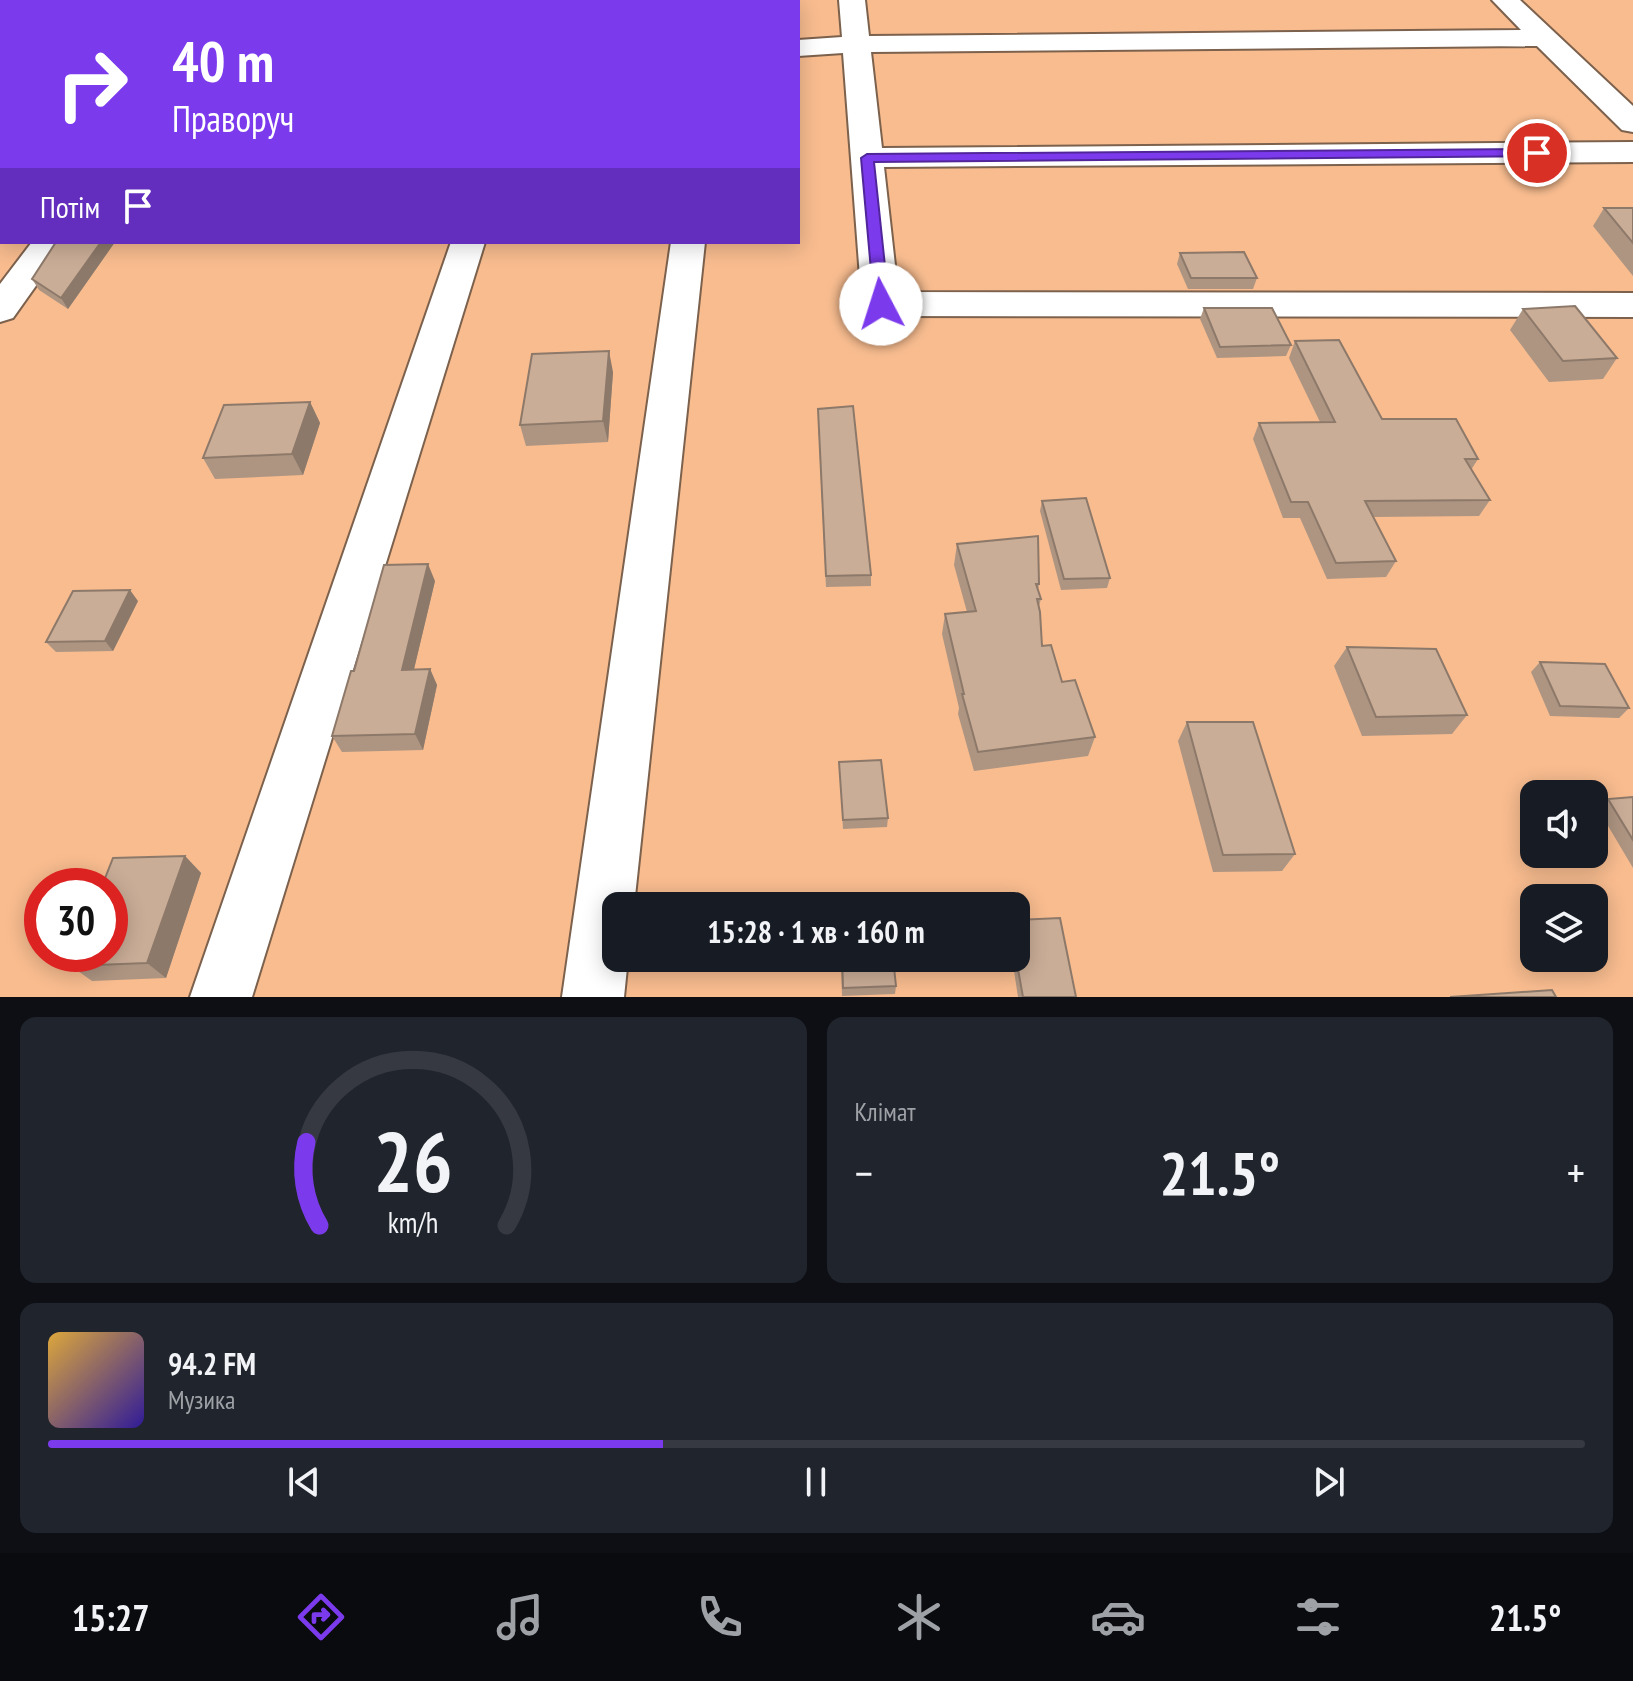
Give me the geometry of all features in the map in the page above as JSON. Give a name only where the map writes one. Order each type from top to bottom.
[{"type":"street","points":[[852,0],[881,304],[1633,305]]},
{"type":"street","points":[[1505,0],[1633,123]]},
{"type":"street","points":[[800,48],[856,44],[1546,38]]},
{"type":"street","points":[[867,158],[1633,152]]},
{"type":"street","points":[[0,310],[49,244]]},
{"type":"street","points":[[221,997],[467,244]]},
{"type":"street","points":[[593,997],[688,244]]},
{"type":"shaded area","points":[[800,0],[1633,0],[1633,997],[0,997],[0,244],[800,244]]},
{"type":"building","points":[[1604,208],[1633,208],[1633,243]]},
{"type":"building","points":[[55,244],[100,244],[61,298],[32,279]]},
{"type":"building","points":[[1244,252],[1257,278],[1191,278],[1180,253]]},
{"type":"building","points":[[1575,306],[1617,358],[1563,361],[1523,309]]},
{"type":"building","points":[[1204,308],[1272,308],[1291,345],[1220,347]]},
{"type":"building","points":[[1339,340],[1382,419],[1456,419],[1478,459],[1465,459],[1490,500],[1365,501],[1396,561],[1336,563],[1308,502],[1291,502],[1259,423],[1335,422],[1295,341]]},
{"type":"building","points":[[609,351],[603,421],[520,425],[532,354]]},
{"type":"building","points":[[310,402],[292,454],[203,458],[224,405]]},
{"type":"building","points":[[853,406],[871,575],[826,576],[818,409]]},
{"type":"building","points":[[1086,498],[1110,578],[1064,579],[1042,501]]},
{"type":"building","points":[[1038,536],[1039,584],[1036,584],[1041,599],[1037,599],[1042,646],[1051,645],[1062,682],[1075,680],[1095,737],[978,752],[945,614],[976,611],[957,544]]},
{"type":"building","points":[[428,564],[402,670],[430,669],[415,734],[332,736],[384,565]]},
{"type":"building","points":[[130,590],[105,641],[46,642],[73,591]]},
{"type":"building","points":[[1347,647],[1436,649],[1467,715],[1376,717]]},
{"type":"building","points":[[1540,662],[1605,664],[1629,708],[1560,706]]},
{"type":"building","points":[[1187,722],[1253,722],[1295,854],[1223,855]]},
{"type":"building","points":[[881,760],[888,818],[843,820],[839,762]]},
{"type":"building","points":[[1633,797],[1633,840],[1608,799]]},
{"type":"building","points":[[185,856],[147,963],[128,964],[128,868],[109,868],[113,858]]},
{"type":"building","points":[[1060,918],[1076,997],[1023,997],[1019,972],[1030,972],[1030,919]]},
{"type":"building","points":[[842,972],[894,972],[896,986],[843,988]]},
{"type":"building","points":[[1552,990],[1556,997],[1450,997]]},
{"type":"route","points":[[881,304],[867,158],[1537,153]]}]
